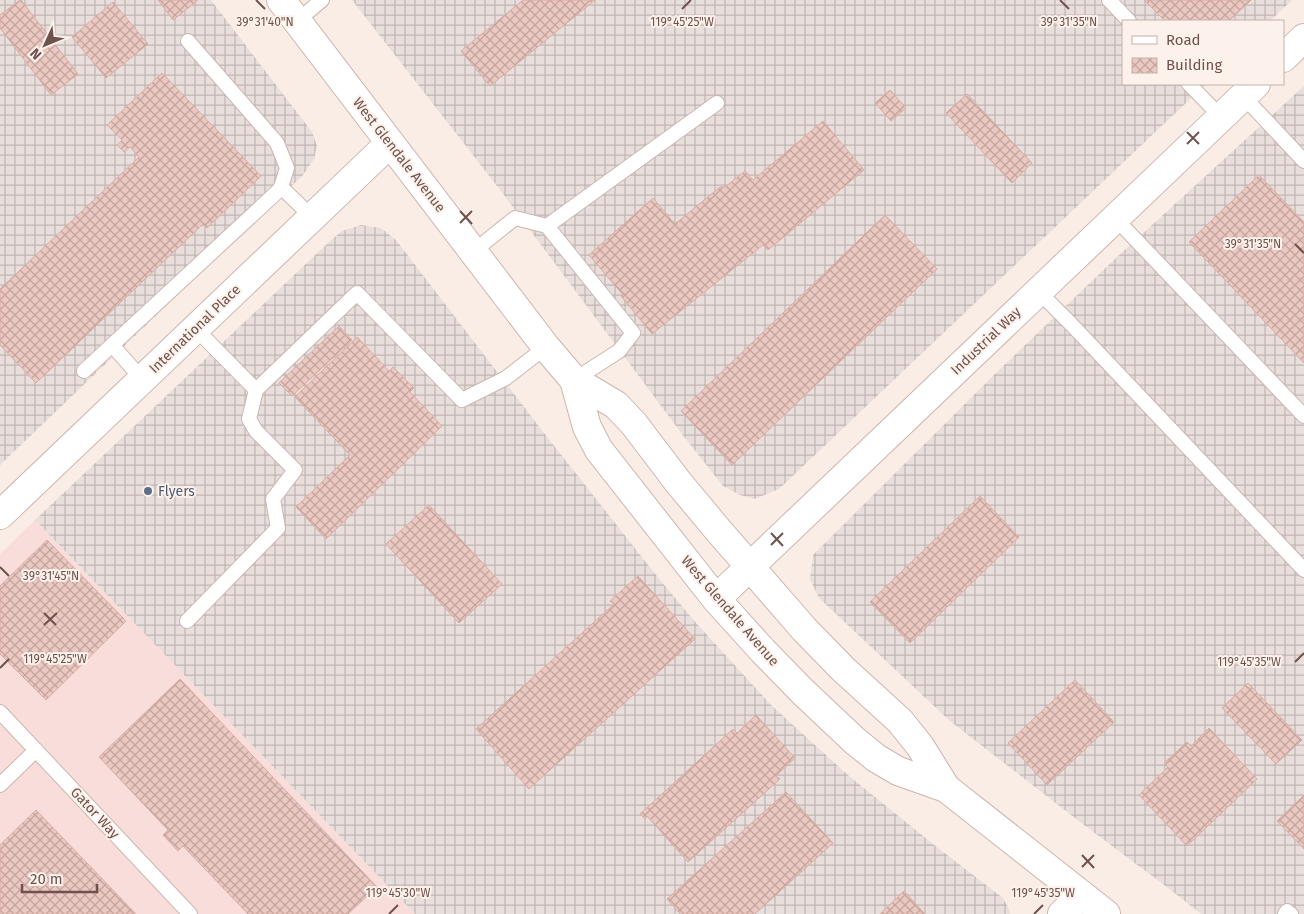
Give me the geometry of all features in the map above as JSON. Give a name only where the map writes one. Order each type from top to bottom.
[{"type":"main road","name":"West Glendale Avenue","points":[[289,10],[574,380],[616,405],[634,424],[684,489],[804,630],[836,663],[900,721],[920,746],[946,788]]},
{"type":"main road","points":[[1284,57],[1304,38]]},
{"type":"main road","name":"Industrial Way","points":[[716,599],[1250,90]]},
{"type":"main road","name":"International Place","points":[[0,514],[390,143]]},
{"type":"main road","name":"West Glendale Avenue","points":[[574,380],[587,427],[599,450],[716,599],[803,692],[876,758],[898,771],[946,788],[1106,914]]},
{"type":"main road","points":[[1062,914],[1082,895]]},
{"type":"lane","points":[[289,10],[322,0]]},
{"type":"lane","points":[[1109,0],[1128,20]]},
{"type":"lane","points":[[84,371],[282,187],[287,168],[277,144],[188,41]]},
{"type":"lane","points":[[1190,85],[1221,117]]},
{"type":"lane","points":[[1250,90],[1302,155]]},
{"type":"lane","points":[[547,226],[718,103]]},
{"type":"lane","points":[[282,187],[312,217]]},
{"type":"lane","points":[[474,251],[515,218],[547,226],[633,333],[619,351],[574,380]]},
{"type":"lane","points":[[1115,218],[1304,416]]},
{"type":"lane","points":[[1038,291],[1304,570]]},
{"type":"lane","points":[[187,621],[278,528],[273,499],[295,470],[256,431],[249,420],[256,390],[357,293],[462,400],[506,378],[546,346]]},
{"type":"lane","points":[[195,328],[256,390]]},
{"type":"lane","points":[[112,345],[142,379]]},
{"type":"lane","name":"Gator Way","points":[[0,712],[190,914]]},
{"type":"lane","points":[[0,785],[36,750]]},
{"type":"lane","points":[[1285,914],[1287,911],[1291,914]]},
{"type":"shaded area","points":[[0,0],[211,0],[312,132],[317,146],[314,159],[303,175],[0,465]]},
{"type":"shaded area","points":[[352,0],[1292,0],[1271,20],[1122,20],[1122,85],[1205,85],[779,489],[755,499],[740,495],[723,486],[685,438],[501,191]]},
{"type":"shaded area","points":[[1304,86],[1304,914],[1201,914],[950,721],[819,598],[810,579],[813,555],[996,373],[1117,257]]},
{"type":"shaded area","points":[[361,225],[381,228],[396,240],[660,580],[697,624],[771,705],[849,776],[1003,898],[1010,914],[415,914],[35,520],[329,242],[342,231]]},
{"type":"shaded area","points":[[35,520],[415,914],[0,914],[0,554]]},
{"type":"building","points":[[20,0],[78,74],[51,95],[0,28],[0,15]]},
{"type":"building","points":[[158,0],[197,0],[197,1],[173,20]]},
{"type":"building","points":[[523,0],[595,0],[490,86],[461,51]]},
{"type":"building","points":[[1144,0],[1251,0],[1230,20],[1164,20]]},
{"type":"building","points":[[113,2],[148,44],[106,78],[72,37]]},
{"type":"building","points":[[162,73],[261,176],[207,228],[203,224],[36,383],[0,345],[0,289],[139,157],[130,147],[124,152],[117,145],[122,140],[107,125]]},
{"type":"building","points":[[890,90],[906,108],[891,121],[875,103]]},
{"type":"building","points":[[967,94],[1032,163],[1012,183],[946,113]]},
{"type":"building","points":[[823,121],[864,170],[768,250],[763,245],[652,334],[621,296],[623,295],[589,255],[653,198],[675,224],[720,187],[725,187],[745,171],[753,180]]},
{"type":"building","points":[[1259,175],[1304,222],[1304,363],[1189,242]]},
{"type":"building","points":[[885,215],[937,269],[732,465],[681,411]]},
{"type":"building","points":[[339,326],[352,340],[292,396],[279,383]]},
{"type":"building","points":[[357,337],[389,371],[393,367],[414,388],[410,392],[442,426],[326,539],[296,507],[350,455],[295,397]]},
{"type":"building","points":[[980,496],[1019,537],[910,643],[870,602]]},
{"type":"building","points":[[429,505],[502,584],[459,623],[386,544]]},
{"type":"building","points":[[47,540],[126,621],[46,700],[0,654],[0,586]]},
{"type":"building","points":[[638,576],[695,639],[529,789],[476,729],[614,604],[610,601]]},
{"type":"building","points":[[180,679],[377,887],[348,914],[248,914],[183,846],[178,851],[163,835],[168,830],[99,757]]},
{"type":"building","points":[[1075,680],[1114,722],[1047,785],[1008,743]]},
{"type":"building","points":[[1248,683],[1302,740],[1276,764],[1222,708]]},
{"type":"building","points":[[756,715],[795,758],[776,776],[780,779],[688,862],[647,816],[645,819],[640,814],[733,729],[737,733]]},
{"type":"building","points":[[1209,728],[1257,779],[1187,846],[1139,795],[1168,767],[1164,763],[1187,742],[1191,746]]},
{"type":"building","points":[[786,792],[833,843],[755,914],[680,914],[667,899]]},
{"type":"building","points":[[1304,795],[1304,849],[1277,821]]},
{"type":"building","points":[[36,810],[136,914],[0,914],[0,845]]},
{"type":"building","points":[[904,891],[925,914],[880,914]]},
{"type":"place","name":"Flyers","points":[[148,491]]}]
